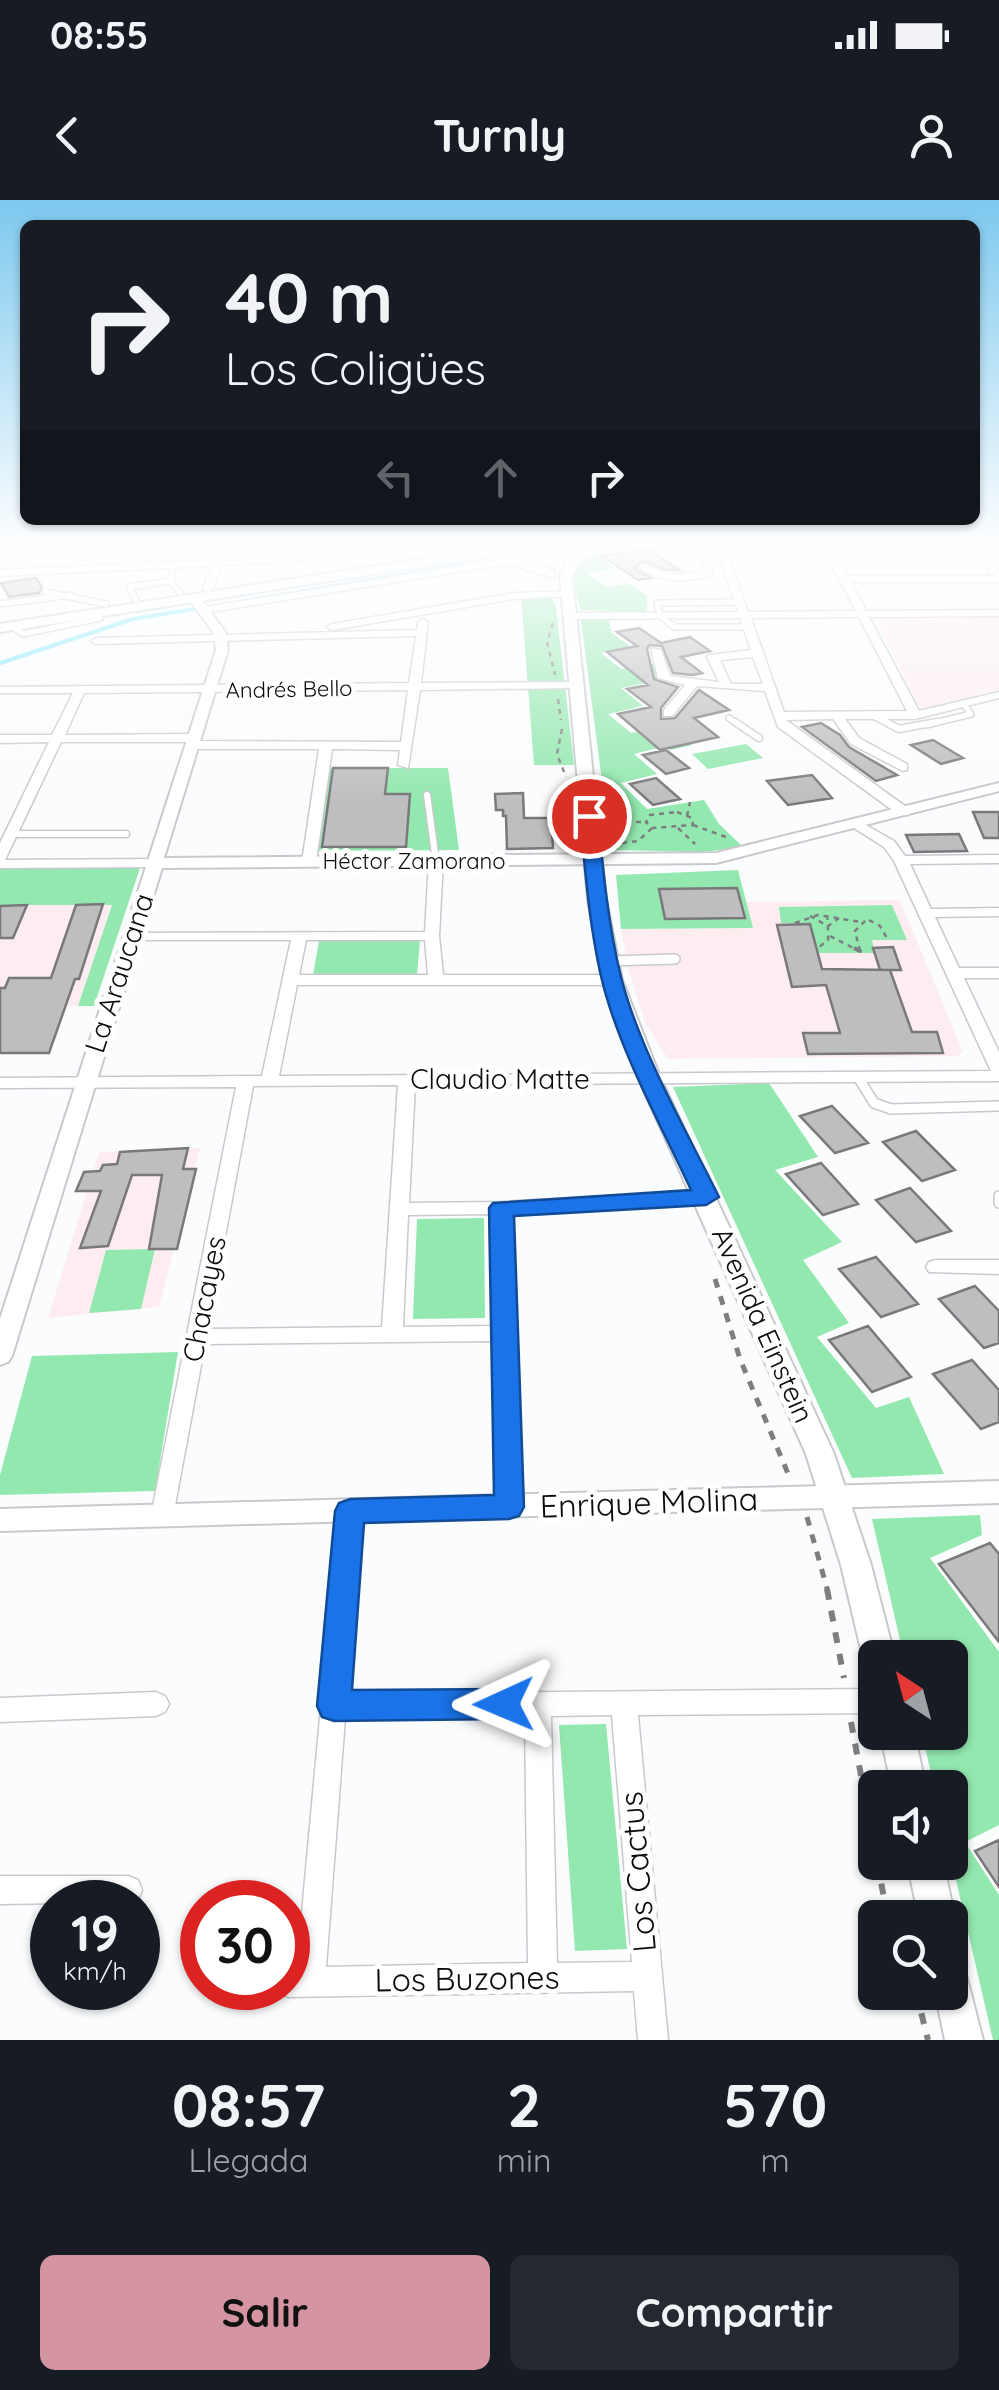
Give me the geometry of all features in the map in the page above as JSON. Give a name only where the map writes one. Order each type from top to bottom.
[{"type":"main road","name":"Avenida Einstein","points":[[572,630],[592,853],[609,970],[649,1077],[803,1413],[836,1498],[874,1640]]},
{"type":"main road","points":[[957,2010],[964,2040]]},
{"type":"street","points":[[214,630],[222,640]]},
{"type":"street","points":[[263,639],[317,630]]},
{"type":"street","points":[[404,765],[422,630]]},
{"type":"street","points":[[750,630],[789,732],[904,812]]},
{"type":"street","points":[[870,630],[915,715]]},
{"type":"street","points":[[96,641],[422,633]]},
{"type":"street","name":"La Araucana","points":[[0,1356],[210,690],[222,640]]},
{"type":"street","points":[[656,650],[662,676],[693,683],[771,688]]},
{"type":"street","points":[[725,686],[714,656],[758,654]]},
{"type":"street","points":[[668,713],[693,683]]},
{"type":"street","name":"Andrés Bello","points":[[0,690],[578,685]]},
{"type":"street","points":[[0,860],[80,690]]},
{"type":"street","points":[[780,716],[915,715],[999,695]]},
{"type":"street","points":[[837,716],[856,741],[903,767]]},
{"type":"street","points":[[0,739],[406,746]]},
{"type":"street","points":[[309,862],[326,746]]},
{"type":"street","name":"Héctor Zamorano","points":[[0,860],[436,861],[592,853],[716,858],[999,787]]},
{"type":"street","points":[[859,824],[889,844],[902,860],[999,1073]]},
{"type":"street","points":[[902,860],[995,852]]},
{"type":"street","points":[[436,861],[432,936],[436,982]]},
{"type":"street","points":[[928,913],[999,912]]},
{"type":"street","points":[[132,936],[432,936]]},
{"type":"street","points":[[269,1081],[299,936]]},
{"type":"street","points":[[290,980],[436,982],[609,970]]},
{"type":"street","points":[[956,974],[999,973]]},
{"type":"street","name":"Claudio Matte","points":[[0,1083],[999,1073]]},
{"type":"street","points":[[392,1335],[407,1080]]},
{"type":"street","name":"Chacayes","points":[[162,1516],[246,1081]]},
{"type":"street","points":[[399,1209],[502,1208],[706,1197]]},
{"type":"street","points":[[502,1208],[509,1507]]},
{"type":"street","points":[[936,1267],[999,1267]]},
{"type":"street","points":[[197,1337],[504,1334]]},
{"type":"street","name":"Enrique Molina","points":[[0,1520],[999,1492]]},
{"type":"street","points":[[310,1895],[334,1706],[350,1511]]},
{"type":"street","points":[[334,1706],[858,1701]]},
{"type":"street","name":"Los Cactus","points":[[624,1703],[652,2040]]},
{"type":"street","points":[[0,1710],[156,1704]]},
{"type":"street","points":[[538,1704],[543,1977]]},
{"type":"street","points":[[0,1890],[30,1890]]},
{"type":"street","name":"Los Buzones","points":[[310,1982],[647,1976]]},
{"type":"lane","points":[[875,718],[899,729],[909,729],[971,714],[964,705]]},
{"type":"lane","points":[[730,718],[759,738]]},
{"type":"lane","points":[[427,795],[436,861]]},
{"type":"lane","points":[[11,834],[126,834]]},
{"type":"lane","points":[[609,970],[675,959]]},
{"type":"lane","points":[[858,1077],[874,1103],[892,1109],[999,1106]]},
{"type":"path","points":[[687,816],[690,802]]},
{"type":"path","points":[[646,822],[650,815],[677,812],[692,818],[693,825]]},
{"type":"path","points":[[590,822],[646,822],[652,828]]},
{"type":"path","points":[[592,853],[638,841],[652,828],[693,825],[726,836]]},
{"type":"path","points":[[827,914],[830,936]]},
{"type":"path","points":[[795,922],[827,914],[860,922]]},
{"type":"path","points":[[810,916],[828,926]]},
{"type":"path","points":[[828,926],[844,917]]},
{"type":"path","points":[[830,936],[860,951],[855,932],[866,919],[875,922],[888,940]]},
{"type":"path","points":[[819,947],[830,936]]},
{"type":"path","points":[[920,2010],[928,2040]]},
{"type":"shaded area","points":[[882,630],[999,630],[999,690],[920,710]]},
{"type":"shaded area","points":[[900,900],[963,1052],[957,1056],[668,1059],[645,1023],[621,929],[752,928],[747,902]]},
{"type":"shaded area","points":[[112,904],[78,1006],[0,1007],[0,905]]},
{"type":"shaded area","points":[[200,1148],[159,1307],[48,1318],[99,1152]]},
{"type":"green space","points":[[524,630],[559,630],[574,765],[534,765]]},
{"type":"green space","points":[[582,630],[611,630],[630,646],[601,653],[621,669],[653,664],[672,678],[621,688],[643,706],[608,714],[631,733],[668,726],[692,745],[671,750],[665,746],[634,754],[657,774],[621,783],[647,809],[704,800],[719,824],[743,847],[704,852],[611,850]]},
{"type":"green space","points":[[746,744],[763,758],[708,769],[692,754]]},
{"type":"green space","points":[[326,768],[448,768],[459,850],[314,851]]},
{"type":"green space","points":[[0,867],[140,868],[94,1006],[78,1006],[112,905],[0,905]]},
{"type":"green space","points":[[738,870],[753,928],[621,929],[616,875]]},
{"type":"green space","points":[[892,905],[907,940],[872,940],[875,953],[818,953],[810,923],[781,923],[779,907]]},
{"type":"green space","points":[[420,940],[417,975],[313,975],[319,941]]},
{"type":"green space","points":[[769,1083],[818,1157],[775,1170],[842,1242],[803,1260],[849,1323],[817,1337],[876,1408],[909,1397],[944,1474],[852,1478],[673,1087]]},
{"type":"green space","points":[[484,1218],[485,1318],[413,1319],[417,1219]]},
{"type":"green space","points":[[155,1249],[141,1309],[89,1313],[106,1250]]},
{"type":"green space","points":[[178,1352],[155,1491],[0,1495],[0,1475],[32,1356]]},
{"type":"green space","points":[[980,1515],[982,1535],[930,1558],[999,1652],[999,1825],[968,1840],[968,1770],[930,1770],[926,1750],[968,1750],[968,1640],[900,1640],[872,1519]]},
{"type":"green space","points":[[606,1724],[627,1949],[575,1951],[559,1725]]},
{"type":"green space","points":[[968,1847],[999,1895],[999,2040],[993,2040],[968,1932],[968,1900],[961,1900],[956,1880],[968,1880]]},
{"type":"building","points":[[642,630],[661,643],[690,637],[710,651],[681,657],[702,673],[693,675],[673,673],[662,646],[649,645],[647,649],[654,679],[678,687],[661,708],[661,719],[675,718],[699,690],[729,710],[694,718],[718,737],[660,750],[618,714],[651,707],[627,689],[648,685],[607,652],[637,646],[617,632]]},
{"type":"building","points":[[821,723],[840,735],[849,747],[897,775],[876,781],[802,727]]},
{"type":"building","points":[[933,740],[963,758],[941,764],[911,745]]},
{"type":"building","points":[[666,750],[689,768],[666,774],[643,755]]},
{"type":"building","points":[[333,768],[388,768],[385,794],[410,794],[406,847],[322,847]]},
{"type":"building","points":[[812,775],[832,798],[788,805],[767,781]]},
{"type":"building","points":[[656,778],[680,799],[653,805],[630,784]]},
{"type":"building","points":[[523,793],[524,818],[551,818],[553,848],[507,849],[506,816],[503,810],[496,810],[495,794]]},
{"type":"building","points":[[973,812],[999,812],[999,838],[984,838]]},
{"type":"building","points":[[959,834],[967,851],[914,852],[906,835]]},
{"type":"building","points":[[737,888],[745,918],[665,919],[659,889]]},
{"type":"building","points":[[103,904],[49,1053],[0,1053],[0,988],[5,988],[9,978],[51,978],[76,905]]},
{"type":"building","points":[[27,905],[13,938],[0,938],[0,906]]},
{"type":"building","points":[[810,924],[822,969],[890,970],[912,1032],[937,1032],[943,1053],[808,1054],[803,1033],[840,1033],[826,985],[792,987],[777,925]]},
{"type":"building","points":[[893,947],[901,970],[880,970],[873,948]]},
{"type":"building","points":[[832,1106],[868,1143],[835,1153],[800,1116]]},
{"type":"building","points":[[916,1131],[955,1170],[922,1181],[883,1142]]},
{"type":"building","points":[[188,1148],[183,1169],[196,1169],[177,1249],[149,1249],[162,1175],[132,1175],[108,1246],[80,1248],[101,1191],[76,1191],[84,1172],[117,1164],[120,1152]]},
{"type":"building","points":[[821,1163],[858,1204],[823,1215],[786,1174]]},
{"type":"building","points":[[910,1188],[951,1231],[916,1242],[876,1200]]},
{"type":"building","points":[[876,1257],[918,1304],[881,1317],[839,1269]]},
{"type":"building","points":[[975,1286],[999,1311],[999,1343],[984,1348],[939,1299]]},
{"type":"building","points":[[868,1326],[911,1377],[872,1392],[829,1340]]},
{"type":"building","points":[[972,1360],[999,1390],[999,1422],[981,1429],[933,1374]]},
{"type":"building","points":[[990,1543],[999,1554],[999,1642],[939,1564]]},
{"type":"building","points":[[999,1840],[999,1887],[975,1851]]},
{"type":"waterway","points":[[0,663],[100,630]]},
{"type":"route","points":[[504,1704],[334,1706],[350,1511],[509,1507],[502,1208],[706,1197],[649,1077],[612,980],[597,900],[589,816]]}]
